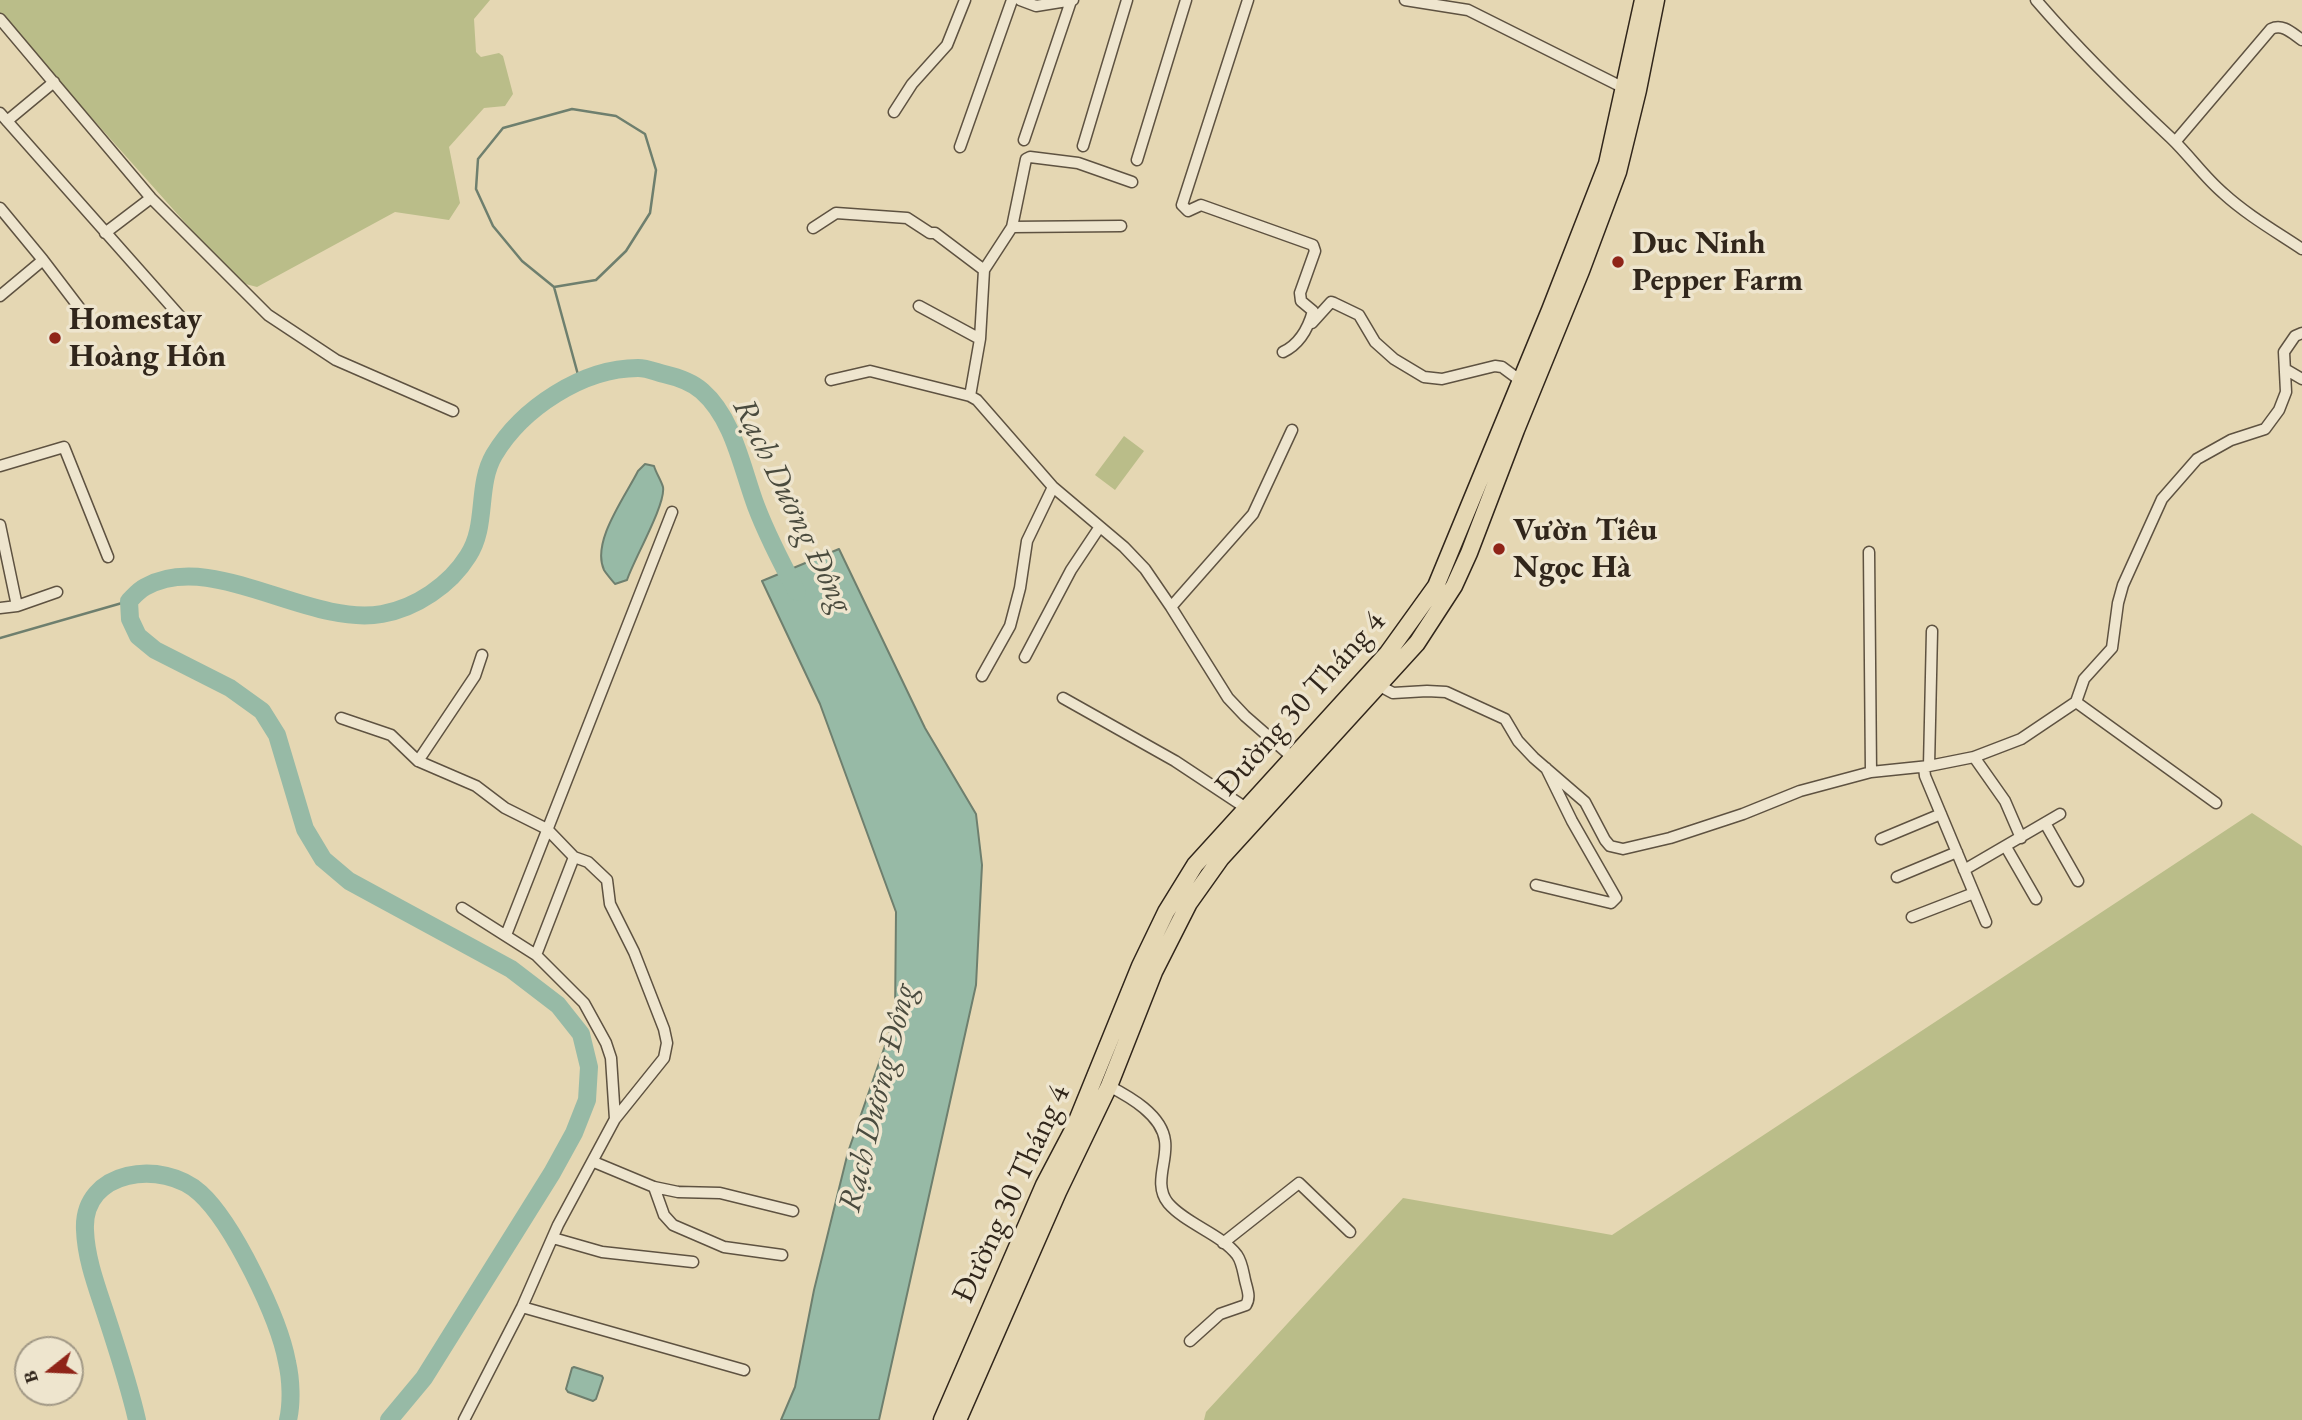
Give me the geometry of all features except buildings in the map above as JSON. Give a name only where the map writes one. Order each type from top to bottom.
[{"type":"main road","name":"Đường 30 Tháng 4","points":[[942,1420],[961,1391],[1051,1189],[1074,1128],[1147,969],[1221,858],[1387,654],[1436,586],[1581,271],[1618,173],[1643,0]]},
{"type":"main road","name":"Đường 30 Tháng 4","points":[[1051,1189],[1109,1086],[1166,912],[1195,864],[1246,808],[1378,685],[1417,643],[1454,586],[1469,553],[1510,428],[1521,381],[1608,164],[1656,0]]},
{"type":"main road","points":[[1454,546],[1469,553]]},
{"type":"main road","name":"Đường 30 Tháng 4","points":[[958,1420],[961,1391]]},
{"type":"street","points":[[894,112],[912,84],[947,45],[965,0]]},
{"type":"street","points":[[961,147],[1012,0]]},
{"type":"street","points":[[1020,0],[1036,6],[1072,0],[1024,140]]},
{"type":"street","points":[[1083,146],[1127,0]]},
{"type":"street","points":[[1138,160],[1186,0]]},
{"type":"street","points":[[1248,0],[1182,205],[1188,211],[1201,205],[1313,245],[1315,251],[1300,293],[1301,302],[1313,312],[1309,325]]},
{"type":"street","points":[[1405,0],[1468,10],[1631,89]]},
{"type":"street","points":[[2036,0],[2221,192],[2248,214],[2302,249]]},
{"type":"street","points":[[0,19],[150,198],[268,315],[336,360],[453,411]]},
{"type":"street","points":[[2175,142],[2271,29],[2276,26],[2284,28],[2302,40]]},
{"type":"street","points":[[54,82],[4,117],[186,323]]},
{"type":"street","points":[[970,396],[980,339],[984,270],[1012,227],[1026,159],[1030,157],[1078,163],[1132,182]]},
{"type":"street","points":[[106,233],[150,198]]},
{"type":"street","points":[[0,208],[91,323]]},
{"type":"street","points":[[813,228],[836,213],[910,219],[930,233],[935,233],[984,270]]},
{"type":"street","points":[[1012,227],[1121,226]]},
{"type":"street","points":[[0,296],[43,260]]},
{"type":"street","points":[[1283,352],[1293,348],[1309,325],[1333,302],[1359,315],[1375,342],[1395,359],[1424,377],[1442,379],[1495,366],[1521,381]]},
{"type":"street","points":[[919,306],[980,339]]},
{"type":"street","points":[[1378,685],[1393,694],[1414,691],[1446,692],[1505,719],[1518,741],[1585,802],[1610,846],[1623,849],[1670,838],[1743,814],[1800,791],[1871,772],[1974,757],[2021,739],[2076,702],[2084,679],[2112,648],[2123,585],[2162,499],[2197,459],[2217,446],[2265,429],[2279,410],[2286,392],[2283,360],[2287,345],[2302,334]]},
{"type":"street","points":[[2285,369],[2302,379]]},
{"type":"street","points":[[831,380],[870,371],[970,396],[986,408],[1053,487],[1124,547],[1145,569],[1228,698],[1297,762]]},
{"type":"street","points":[[1171,607],[1253,514],[1292,430]]},
{"type":"street","points":[[0,466],[64,447],[108,557]]},
{"type":"street","points":[[982,676],[1010,626],[1020,588],[1027,541],[1053,487]]},
{"type":"street","points":[[506,935],[672,512]]},
{"type":"street","points":[[0,525],[17,606]]},
{"type":"street","points":[[1025,657],[1071,570],[1099,528]]},
{"type":"street","points":[[1869,552],[1871,772]]},
{"type":"street","points":[[0,608],[17,606],[57,592]]},
{"type":"street","points":[[1932,631],[1925,776],[1986,922]]},
{"type":"street","points":[[418,761],[475,676],[482,655]]},
{"type":"street","points":[[1063,698],[1175,761],[1246,808]]},
{"type":"street","points":[[2076,702],[2216,803]]},
{"type":"street","points":[[341,718],[391,734],[418,761],[476,786],[505,808],[547,829],[574,858],[588,862],[607,880],[610,904],[634,953],[667,1043],[664,1058],[615,1119],[558,1225],[522,1307],[464,1420]]},
{"type":"street","points":[[1974,757],[2005,801],[2021,838]]},
{"type":"street","points":[[1536,885],[1611,903],[1616,898],[1546,768]]},
{"type":"street","points":[[1881,839],[1941,814]]},
{"type":"street","points":[[1964,870],[2060,814]]},
{"type":"street","points":[[2045,823],[2078,881]]},
{"type":"street","points":[[2006,847],[2036,899]]},
{"type":"street","points":[[1897,877],[1957,852]]},
{"type":"street","points":[[536,955],[574,858]]},
{"type":"street","points":[[1912,917],[1974,893]]},
{"type":"street","points":[[462,908],[536,955],[584,1003],[606,1043],[613,1070],[615,1119]]},
{"type":"street","points":[[1109,1086],[1142,1107],[1163,1131],[1166,1142],[1161,1181],[1168,1203],[1194,1225],[1236,1253],[1241,1263],[1249,1301],[1246,1305],[1220,1314],[1190,1341]]},
{"type":"street","points":[[594,1162],[654,1187],[678,1192],[720,1193],[793,1211]]},
{"type":"street","points":[[1223,1243],[1299,1183],[1350,1232]]},
{"type":"street","points":[[654,1187],[664,1215],[673,1225],[724,1247],[782,1255]]},
{"type":"street","points":[[553,1238],[602,1252],[693,1262]]},
{"type":"street","points":[[522,1307],[744,1370]]},
{"type":"shaded area","points":[[0,0],[490,0],[474,19],[476,52],[481,57],[499,53],[503,56],[513,94],[505,106],[484,108],[449,147],[460,203],[449,220],[395,212],[257,287],[238,282],[0,15]]},
{"type":"shaded area","points":[[1124,436],[1144,451],[1115,490],[1095,475]]},
{"type":"shaded area","points":[[2252,813],[2302,846],[2302,1420],[1204,1420],[1206,1412],[1403,1198],[1612,1235]]},
{"type":"water","points":[[645,464],[654,466],[663,487],[663,495],[627,580],[615,584],[604,570],[602,546],[618,506],[638,471]]},
{"type":"water","points":[[839,549],[925,728],[976,814],[982,865],[976,985],[879,1420],[781,1420],[795,1387],[814,1290],[848,1152],[895,1017],[896,912],[820,704],[762,581]]},
{"type":"water","points":[[574,1367],[602,1376],[596,1399],[593,1401],[566,1389]]},
{"type":"waterway","points":[[554,287],[596,280],[626,251],[650,213],[656,170],[645,134],[616,116],[572,109],[503,128],[478,159],[476,189],[493,226],[522,261],[554,287],[580,382]]},
{"type":"waterway","name":"Rạch Dương Đông","points":[[389,1420],[424,1378],[552,1173],[574,1133],[587,1100],[589,1067],[581,1034],[558,1005],[511,969],[349,881],[323,859],[305,829],[277,735],[262,711],[230,688],[155,650],[138,636],[130,619],[129,601],[145,587],[171,578],[200,577],[230,582],[323,610],[353,615],[382,614],[419,601],[442,586],[468,556],[478,532],[489,467],[506,438],[521,422],[537,407],[576,383],[596,375],[638,368],[689,383],[713,402],[736,445],[760,517],[797,592]]},
{"type":"waterway","points":[[0,638],[129,601]]},
{"type":"waterway","name":"Rạch Dương Đông","points":[[137,1420],[93,1275],[85,1230],[88,1210],[96,1194],[110,1183],[128,1176],[147,1174],[184,1182],[200,1193],[213,1207],[240,1248],[265,1297],[282,1343],[290,1383],[288,1420]]},
{"type":"place","name":"Duc Ninh Pepper Farm","points":[[1618,262]]},
{"type":"place","name":"Homestay Hoàng Hôn","points":[[55,338]]},
{"type":"place","name":"Vườn Tiêu Ngọc Hà","points":[[1499,549]]}]
